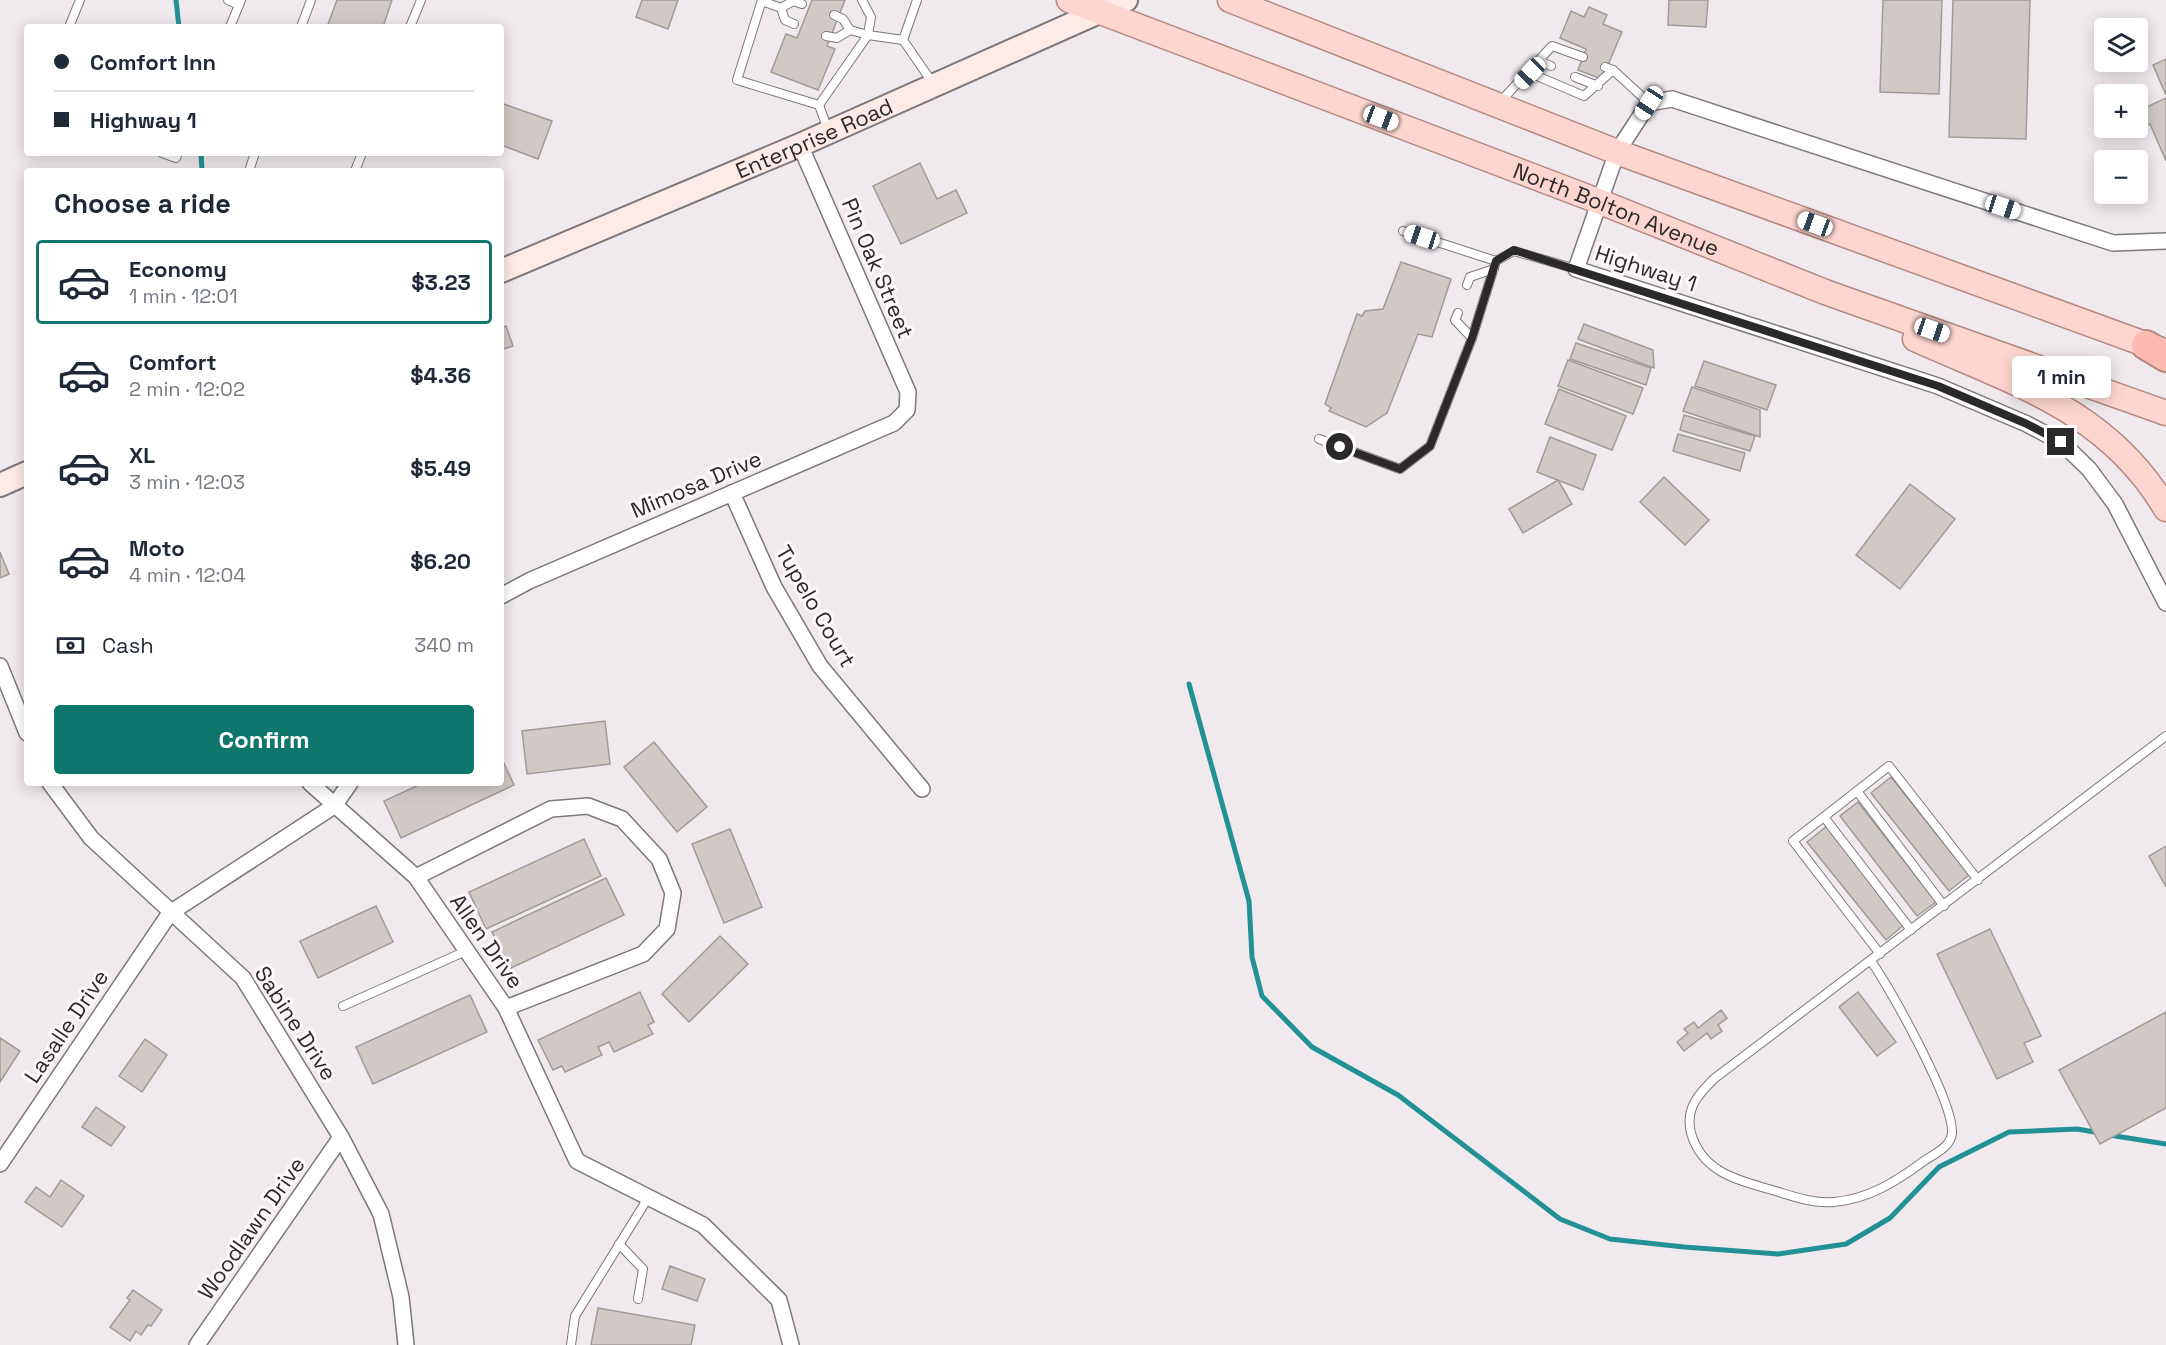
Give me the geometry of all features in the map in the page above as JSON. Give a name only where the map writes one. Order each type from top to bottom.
[{"type":"main road","name":"North Bolton Avenue","points":[[1069,0],[1598,201],[1825,292],[2166,413]]},
{"type":"main road","points":[[1230,0],[1617,152],[2159,351]]},
{"type":"main road","points":[[1825,292],[1882,324],[2060,405],[2083,418],[2111,439],[2150,481],[2166,509]]},
{"type":"street","name":"Enterprise Road","points":[[504,270],[800,145],[1126,0]]},
{"type":"street","points":[[1649,103],[1672,99],[2113,243],[2166,241]]},
{"type":"street","name":"Highway 1","points":[[1649,103],[1617,152],[1576,269],[1938,386],[2027,424],[2061,442],[2089,470],[2115,504],[2166,603]]},
{"type":"street","name":"Pin Oak Street","points":[[800,145],[908,392],[907,410]]},
{"type":"street","name":"Mimosa Drive","points":[[504,594],[529,581],[894,423],[907,410]]},
{"type":"street","points":[[0,485],[24,474]]},
{"type":"street","name":"Tupelo Court","points":[[732,493],[774,587],[820,666],[922,789]]},
{"type":"street","points":[[0,666],[24,726]]},
{"type":"street","name":"Sabine Drive","points":[[52,786],[91,838],[243,978],[341,1137],[381,1214],[400,1297],[406,1345]]},
{"type":"street","name":"Allen Drive","points":[[313,786],[416,877],[506,1008],[577,1161],[648,1198]]},
{"type":"street","points":[[170,913],[334,806],[348,786]]},
{"type":"street","points":[[416,877],[551,809],[588,806],[622,819],[658,859],[673,893],[667,928],[643,954],[506,1008]]},
{"type":"street","name":"Lasalle Drive","points":[[0,1164],[170,913]]},
{"type":"street","name":"Woodlawn Drive","points":[[197,1345],[341,1137]]},
{"type":"street","points":[[648,1198],[703,1224],[736,1255],[779,1300],[791,1345]]},
{"type":"lane","points":[[70,24],[80,0]]},
{"type":"lane","points":[[228,0],[240,3],[231,24]]},
{"type":"lane","points":[[303,24],[311,0]]},
{"type":"lane","points":[[411,24],[421,0]]},
{"type":"lane","points":[[819,105],[868,35],[871,17],[861,0]]},
{"type":"lane","points":[[903,40],[917,0]]},
{"type":"lane","points":[[794,24],[786,20],[781,8],[762,1],[736,80],[819,105]]},
{"type":"lane","points":[[781,8],[793,1],[802,4]]},
{"type":"lane","points":[[834,15],[843,20],[850,30],[903,40],[934,85]]},
{"type":"lane","points":[[826,36],[837,38],[850,30]]},
{"type":"lane","points":[[1497,105],[1530,73],[1552,46],[1583,57]]},
{"type":"lane","points":[[1539,61],[1551,66]]},
{"type":"lane","points":[[1530,73],[1584,96],[1598,86],[1609,69],[1649,103]]},
{"type":"lane","points":[[1575,77],[1598,86]]},
{"type":"lane","points":[[819,105],[828,132]]},
{"type":"lane","points":[[1403,231],[1495,265]]},
{"type":"lane","points":[[1467,285],[1470,277],[1495,265],[1514,250],[1576,269]]},
{"type":"lane","points":[[1319,439],[1400,469],[1430,446],[1472,338],[1495,265]]},
{"type":"lane","points":[[1458,313],[1455,320],[1472,338]]},
{"type":"lane","points":[[1872,960],[1909,1024],[1947,1110],[1952,1134],[1946,1146],[1885,1187],[1835,1202],[1802,1199],[1749,1183],[1707,1162],[1699,1155],[1690,1130],[1692,1104],[1699,1094],[1736,1061],[2166,736]]},
{"type":"lane","points":[[1880,954],[1793,841],[1889,766],[1978,880]]},
{"type":"lane","points":[[1857,791],[1944,906]]},
{"type":"lane","points":[[1824,817],[1911,930]]},
{"type":"lane","points":[[343,1006],[466,951]]},
{"type":"lane","points":[[571,1345],[575,1316],[648,1198]]},
{"type":"lane","points":[[619,1244],[643,1269],[638,1299]]},
{"type":"building","points":[[337,0],[392,0],[384,24],[328,24]]},
{"type":"building","points":[[642,0],[678,0],[668,29],[636,17]]},
{"type":"building","points":[[812,0],[845,0],[827,46],[835,49],[818,90],[771,72],[786,34],[797,38]]},
{"type":"building","points":[[1669,0],[1708,0],[1706,27],[1668,25]]},
{"type":"building","points":[[1883,0],[1942,0],[1939,94],[1880,92]]},
{"type":"building","points":[[1953,0],[2030,0],[2026,139],[1949,137]]},
{"type":"building","points":[[1589,7],[1607,15],[1603,24],[1622,32],[1602,79],[1578,70],[1586,49],[1560,38],[1571,11],[1584,17]]},
{"type":"building","points":[[2166,59],[2166,95],[2153,65]]},
{"type":"building","points":[[2166,98],[2166,161],[2150,124],[2148,125],[2148,106]]},
{"type":"building","points":[[504,104],[552,121],[538,159],[504,146]]},
{"type":"building","points":[[920,163],[937,199],[956,190],[967,213],[901,244],[873,186]]},
{"type":"building","points":[[1401,262],[1451,279],[1432,337],[1418,334],[1387,413],[1366,427],[1329,411],[1331,408],[1325,404],[1357,314],[1362,316],[1365,311],[1383,309]]},
{"type":"building","points":[[1584,324],[1653,350],[1654,368],[1578,339]]},
{"type":"building","points":[[506,326],[513,346],[504,349],[504,327]]},
{"type":"building","points":[[1576,343],[1651,368],[1646,385],[1570,359]]},
{"type":"building","points":[[1568,360],[1643,388],[1633,414],[1558,386]]},
{"type":"building","points":[[1704,361],[1776,385],[1767,410],[1695,386]]},
{"type":"building","points":[[1692,387],[1760,410],[1760,437],[1683,411]]},
{"type":"building","points":[[1559,389],[1626,416],[1612,450],[1545,424]]},
{"type":"building","points":[[1684,415],[1755,436],[1750,451],[1680,430]]},
{"type":"building","points":[[1678,434],[1745,453],[1740,471],[1673,451]]},
{"type":"building","points":[[1550,437],[1596,455],[1583,490],[1537,472]]},
{"type":"building","points":[[1664,477],[1709,520],[1685,545],[1640,502]]},
{"type":"building","points":[[1558,480],[1572,504],[1523,533],[1509,509]]},
{"type":"building","points":[[1910,484],[1955,519],[1900,589],[1856,555]]},
{"type":"building","points":[[0,552],[9,574],[0,578]]},
{"type":"building","points":[[605,721],[610,764],[527,774],[522,731]]},
{"type":"building","points":[[654,742],[707,807],[677,832],[624,767]]},
{"type":"building","points":[[504,763],[514,785],[401,838],[384,801],[416,786],[504,786]]},
{"type":"building","points":[[1891,777],[1969,875],[1949,891],[1871,793]]},
{"type":"building","points":[[1858,802],[1936,902],[1917,916],[1840,816]]},
{"type":"building","points":[[1827,826],[1905,924],[1886,940],[1807,842]]},
{"type":"building","points":[[730,829],[762,907],[724,923],[692,844]]},
{"type":"building","points":[[584,839],[601,876],[486,929],[469,892]]},
{"type":"building","points":[[2166,846],[2166,887],[2149,856]]},
{"type":"building","points":[[606,878],[624,915],[509,969],[492,932]]},
{"type":"building","points":[[376,906],[393,942],[318,978],[300,941]]},
{"type":"building","points":[[1990,929],[2041,1036],[2024,1043],[2033,1062],[1997,1079],[1937,954]]},
{"type":"building","points":[[720,936],[748,964],[689,1022],[662,994]]},
{"type":"building","points":[[640,992],[654,1022],[648,1025],[653,1034],[614,1052],[609,1042],[598,1047],[602,1055],[565,1072],[562,1066],[553,1070],[538,1040]]},
{"type":"building","points":[[1858,992],[1896,1042],[1877,1056],[1839,1007]]},
{"type":"building","points":[[470,995],[487,1032],[373,1084],[356,1047]]},
{"type":"building","points":[[1721,1010],[1727,1018],[1718,1025],[1722,1031],[1711,1039],[1707,1033],[1684,1051],[1677,1042],[1688,1033],[1684,1029],[1694,1022],[1698,1028]]},
{"type":"building","points":[[2166,1012],[2166,1108],[2100,1144],[2059,1070]]},
{"type":"building","points":[[0,1038],[20,1051],[0,1082]]},
{"type":"building","points":[[145,1039],[167,1055],[142,1092],[119,1076]]},
{"type":"building","points":[[96,1107],[125,1127],[111,1146],[82,1127]]},
{"type":"building","points":[[61,1180],[84,1196],[62,1227],[25,1202],[36,1187],[50,1197]]},
{"type":"building","points":[[670,1266],[705,1279],[697,1301],[662,1289]]},
{"type":"building","points":[[133,1290],[162,1310],[151,1326],[148,1325],[141,1335],[136,1331],[130,1341],[110,1327],[130,1300],[127,1298]]},
{"type":"building","points":[[598,1308],[695,1325],[691,1345],[591,1345]]},
{"type":"waterway","points":[[176,0],[179,24]]},
{"type":"waterway","points":[[201,156],[202,168]]},
{"type":"waterway","points":[[1189,684],[1249,901],[1252,957],[1262,996],[1312,1047],[1398,1095],[1560,1219],[1610,1239],[1684,1247],[1778,1254],[1846,1244],[1890,1218],[1939,1167],[2009,1132],[2077,1129],[2100,1133]]},
{"type":"waterway","points":[[2109,1135],[2166,1144]]},
{"type":"route","points":[[1340,447],[1400,469],[1430,446],[1472,338],[1496,261],[1514,250],[1938,386],[2027,424],[2061,442]]}]
